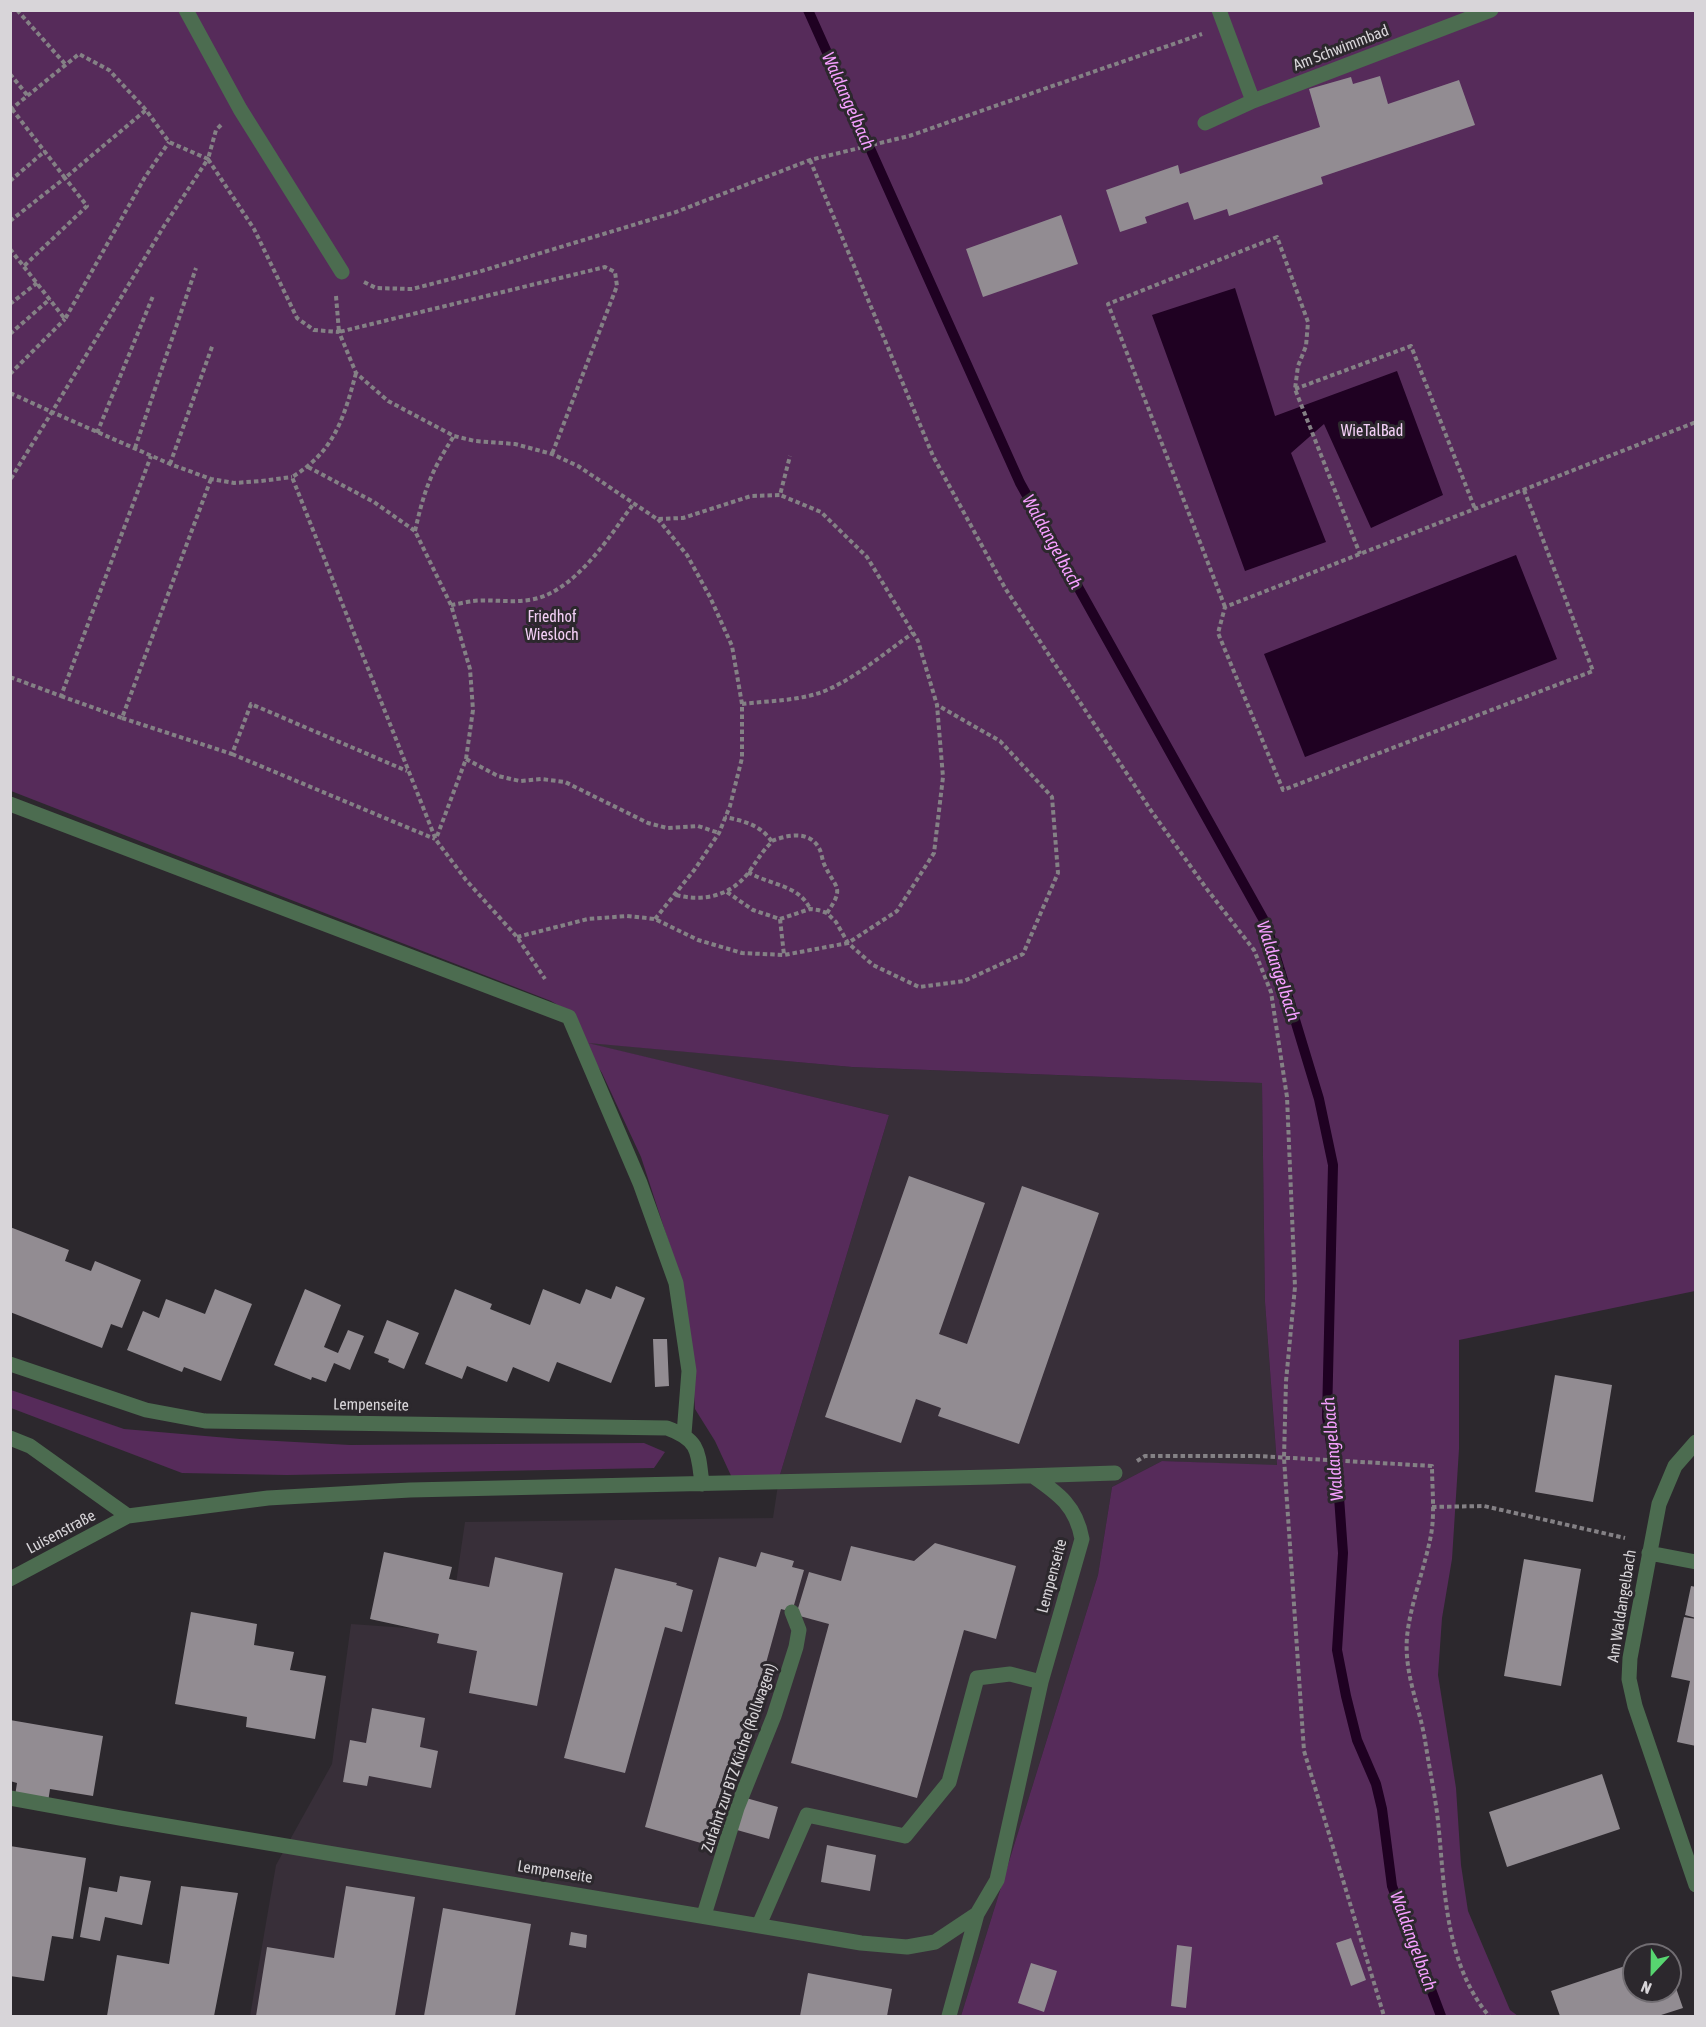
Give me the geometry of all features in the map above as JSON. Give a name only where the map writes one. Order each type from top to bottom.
[{"type":"street","points":[[186,10],[240,109],[342,272]]},
{"type":"street","points":[[1219,10],[1253,101]]},
{"type":"street","name":"Am Schwimmbad","points":[[1205,123],[1253,101],[1491,10]]},
{"type":"street","points":[[10,804],[569,1017],[640,1183],[676,1283],[689,1371],[684,1434],[698,1451],[702,1484]]},
{"type":"street","name":"Lempenseite","points":[[10,1364],[147,1410],[205,1421],[586,1425],[667,1428],[684,1434]]},
{"type":"street","points":[[10,1438],[30,1446],[128,1516],[268,1498],[410,1490],[1115,1473]]},
{"type":"street","name":"Am Waldangelbach","points":[[1695,1442],[1675,1466],[1659,1504],[1630,1658],[1629,1679],[1635,1706],[1695,1885]]},
{"type":"street","name":"Lempenseite","points":[[949,2016],[977,1914],[997,1880],[1041,1682],[1082,1539],[1078,1522],[1068,1505],[1054,1490],[1033,1476]]},
{"type":"street","name":"Luisenstraße","points":[[10,1579],[128,1516]]},
{"type":"street","points":[[1650,1549],[1695,1562]]},
{"type":"street","name":"Zufahrt zur BTZ Küche (Rollwagen)","points":[[704,1915],[737,1808],[770,1727],[796,1647],[799,1629],[792,1612]]},
{"type":"street","points":[[759,1924],[807,1815],[905,1836],[949,1782],[977,1678],[1010,1674],[1041,1682]]},
{"type":"street","name":"Lempenseite","points":[[10,1798],[861,1943],[907,1947],[935,1942],[977,1914]]},
{"type":"path","points":[[17,10],[66,65]]},
{"type":"path","points":[[654,919],[676,895],[719,833],[742,758],[742,704],[732,646],[710,597],[687,555],[657,519],[578,466],[552,454],[516,444],[475,441],[454,436],[387,401],[356,373],[339,332],[336,291],[342,272],[376,288],[412,289],[478,272],[676,212],[810,160],[909,136],[1226,26]]},
{"type":"path","points":[[24,266],[87,206],[11,109],[79,54],[109,70],[146,110],[169,142],[208,159],[254,229],[297,318],[314,330],[339,332],[604,267],[615,272],[617,286],[552,454]]},
{"type":"path","points":[[10,74],[28,96]]},
{"type":"path","points":[[10,480],[164,226],[208,159],[216,130],[240,109]]},
{"type":"path","points":[[10,221],[146,110]]},
{"type":"path","points":[[10,374],[65,319],[145,177],[169,142]]},
{"type":"path","points":[[10,181],[45,151]]},
{"type":"path","points":[[810,160],[933,456],[1005,588],[1152,812],[1254,950],[1271,992],[1287,1097],[1295,1287],[1286,1381],[1284,1458],[1304,1751],[1384,2016]]},
{"type":"path","points":[[1360,554],[1295,389],[1298,366],[1306,346],[1308,322],[1277,237],[1108,304],[1226,607],[1218,633],[1283,790],[1593,671],[1524,490]]},
{"type":"path","points":[[11,251],[65,319]]},
{"type":"path","points":[[135,448],[196,268]]},
{"type":"path","points":[[10,304],[37,283]]},
{"type":"path","points":[[98,432],[153,296]]},
{"type":"path","points":[[10,334],[50,299]]},
{"type":"path","points":[[170,464],[213,344]]},
{"type":"path","points":[[1295,389],[1411,346],[1475,509]]},
{"type":"path","points":[[10,393],[170,464],[211,479],[234,483],[291,477],[308,467],[329,446],[341,423],[356,373]]},
{"type":"path","points":[[1226,607],[1695,422]]},
{"type":"path","points":[[415,531],[423,494],[431,474],[454,436]]},
{"type":"path","points":[[62,696],[151,456]]},
{"type":"path","points":[[780,495],[790,456]]},
{"type":"path","points":[[308,467],[374,502],[415,531],[451,605],[470,669],[473,710],[465,759],[436,840]]},
{"type":"path","points":[[291,477],[436,840],[466,880],[517,937],[588,919],[627,916],[654,919],[698,940],[742,953],[784,955],[848,943],[897,911],[934,853],[943,777],[937,705],[918,641],[867,557],[821,512],[780,495],[751,496],[683,518],[657,519]]},
{"type":"path","points":[[122,718],[211,479]]},
{"type":"path","points":[[451,605],[474,601],[529,600],[549,594],[570,580],[595,556],[634,503]]},
{"type":"path","points":[[742,704],[796,698],[834,687],[913,633]]},
{"type":"path","points":[[10,677],[122,718],[232,754],[436,840]]},
{"type":"path","points":[[232,754],[251,704],[408,771]]},
{"type":"path","points":[[727,892],[753,910],[780,919],[810,909],[827,913],[836,922],[848,943],[873,965],[919,987],[964,981],[1023,954],[1058,873],[1052,797],[1000,741],[937,705]]},
{"type":"path","points":[[465,759],[498,776],[520,781],[542,779],[565,782],[648,823],[667,828],[698,826],[719,833]]},
{"type":"path","points":[[725,818],[758,827],[772,842]]},
{"type":"path","points":[[676,895],[692,899],[727,892],[748,872],[759,854],[772,842],[786,836],[799,835],[810,839],[819,847],[825,867],[836,883],[837,893],[834,904],[827,913]]},
{"type":"path","points":[[748,872],[760,880],[800,894],[810,909]]},
{"type":"path","points":[[780,919],[784,955]]},
{"type":"path","points":[[1115,1473],[1145,1456],[1257,1456],[1432,1466],[1431,1533],[1407,1635],[1407,1661],[1425,1741],[1438,1820],[1451,1936],[1467,1980],[1481,2007],[1489,2016]]},
{"type":"path","points":[[1432,1507],[1484,1506],[1650,1549]]},
{"type":"shaded area","points":[[1235,288],[1275,416],[1397,371],[1443,495],[1371,528],[1324,424],[1291,453],[1326,542],[1245,571],[1152,315]]},
{"type":"shaded area","points":[[1516,555],[1557,659],[1305,757],[1264,654]]},
{"type":"shaded area","points":[[582,1042],[852,1067],[1262,1083],[1265,1302],[1277,1466],[1162,1461],[1112,1487],[1098,1575],[961,2016],[250,2016],[276,1865],[332,1764],[351,1624],[449,1631],[465,1522],[773,1518],[779,1478],[889,1115]]},
{"type":"green space","points":[[10,11],[1695,11],[1695,1291],[1459,1340],[1459,1449],[1452,1559],[1442,1618],[1438,1675],[1456,1788],[1461,1865],[1468,1911],[1510,2010],[1518,2016],[961,2016],[1098,1575],[1112,1487],[1162,1461],[1277,1465],[1265,1302],[1262,1083],[852,1067],[588,1043],[889,1115],[779,1478],[733,1480],[715,1441],[695,1409],[691,1347],[679,1274],[641,1157],[602,1073],[582,1042],[573,1014],[551,1001],[11,791]]},
{"type":"green space","points":[[11,1390],[124,1429],[350,1445],[644,1443],[665,1452],[654,1468],[287,1475],[182,1473],[11,1408]]},
{"type":"building","points":[[1380,76],[1388,104],[1459,80],[1475,125],[1321,177],[1323,184],[1229,216],[1227,209],[1194,220],[1188,202],[1145,217],[1147,223],[1120,232],[1106,190],[1178,165],[1180,174],[1320,127],[1309,89],[1351,77],[1353,84]]},
{"type":"building","points":[[1061,215],[1078,264],[983,297],[966,249]]},
{"type":"building","points":[[909,1176],[985,1203],[939,1334],[967,1344],[1022,1186],[1099,1213],[1019,1444],[938,1416],[941,1408],[916,1399],[901,1443],[825,1417]]},
{"type":"building","points":[[10,1227],[69,1250],[65,1261],[91,1271],[95,1261],[141,1280],[122,1328],[111,1324],[102,1348],[10,1312]]},
{"type":"building","points":[[616,1286],[645,1298],[611,1383],[557,1362],[549,1382],[513,1367],[507,1382],[467,1366],[462,1379],[425,1364],[455,1289],[492,1304],[490,1309],[530,1325],[543,1289],[580,1304],[586,1289],[611,1299]]},
{"type":"building","points":[[215,1289],[252,1304],[221,1381],[184,1367],[182,1372],[127,1350],[143,1311],[159,1318],[166,1299],[205,1314]]},
{"type":"building","points":[[305,1289],[341,1305],[324,1347],[338,1353],[348,1330],[364,1336],[350,1370],[334,1363],[326,1382],[312,1377],[311,1380],[274,1365]]},
{"type":"building","points":[[387,1320],[419,1333],[404,1369],[374,1353]]},
{"type":"building","points":[[653,1339],[667,1339],[669,1386],[655,1387]]},
{"type":"building","points":[[1555,1375],[1612,1385],[1593,1502],[1535,1492]]},
{"type":"building","points":[[935,1543],[1016,1566],[996,1639],[964,1630],[917,1798],[791,1763],[829,1624],[796,1615],[809,1572],[841,1581],[851,1546],[914,1561]]},
{"type":"building","points":[[384,1552],[452,1567],[449,1579],[489,1587],[495,1557],[563,1573],[537,1706],[469,1693],[477,1651],[437,1643],[439,1634],[370,1619]]},
{"type":"building","points":[[761,1552],[794,1561],[792,1567],[804,1570],[792,1612],[781,1609],[715,1847],[645,1827],[719,1557],[756,1567]]},
{"type":"building","points":[[1524,1559],[1581,1569],[1561,1686],[1504,1676]]},
{"type":"building","points":[[615,1568],[677,1583],[676,1585],[693,1590],[682,1632],[665,1627],[625,1773],[564,1758]]},
{"type":"building","points":[[1691,1586],[1696,1587],[1696,1618],[1685,1615]]},
{"type":"building","points":[[191,1612],[257,1624],[254,1645],[294,1652],[290,1670],[326,1676],[315,1739],[246,1727],[247,1717],[175,1704]]},
{"type":"building","points":[[1684,1617],[1696,1619],[1696,1746],[1677,1742],[1690,1681],[1671,1677]]},
{"type":"building","points":[[372,1708],[425,1718],[420,1747],[438,1751],[431,1788],[369,1776],[367,1786],[343,1782],[350,1740],[366,1743]]},
{"type":"building","points":[[10,1720],[103,1736],[93,1796],[50,1789],[48,1802],[15,1796],[17,1783],[10,1781]]},
{"type":"building","points":[[1602,1774],[1620,1829],[1507,1867],[1489,1812]]},
{"type":"building","points":[[746,1798],[778,1807],[769,1839],[737,1830]]},
{"type":"building","points":[[827,1845],[876,1855],[870,1891],[821,1882]]},
{"type":"building","points":[[10,1846],[86,1858],[73,1939],[52,1936],[44,1981],[10,1976]]},
{"type":"building","points":[[120,1876],[151,1881],[142,1925],[105,1917],[100,1941],[80,1937],[89,1887],[117,1892]]},
{"type":"building","points":[[181,1886],[238,1893],[214,2016],[107,2016],[117,1955],[169,1964]]},
{"type":"building","points":[[346,1886],[415,1897],[395,2016],[256,2016],[267,1947],[334,1958]]},
{"type":"building","points":[[443,1908],[531,1924],[515,2016],[424,2016]]},
{"type":"building","points":[[571,1932],[587,1935],[586,1948],[569,1945]]},
{"type":"building","points":[[1351,1938],[1366,1980],[1351,1986],[1336,1943]]},
{"type":"building","points":[[1177,1945],[1192,1947],[1186,2008],[1171,2006]]},
{"type":"building","points":[[1031,1963],[1057,1971],[1044,2012],[1018,2003]]},
{"type":"building","points":[[1622,1967],[1622,2003],[1681,2003],[1683,2008],[1658,2016],[1560,2016],[1551,1991]]},
{"type":"building","points":[[808,1973],[892,1989],[887,2016],[800,2016]]},
{"type":"waterway","name":"Waldangelbach","points":[[808,10],[1020,483],[1266,924],[1319,1099],[1333,1165],[1327,1417],[1339,1497],[1343,1553],[1337,1650],[1357,1740],[1376,1784],[1382,1809],[1392,1886],[1441,2016]]},
{"type":"park label","name":"WieTalBad","points":[[1372,431]]},
{"type":"park label","name":"Friedhof Wiesloch","points":[[552,626]]}]
